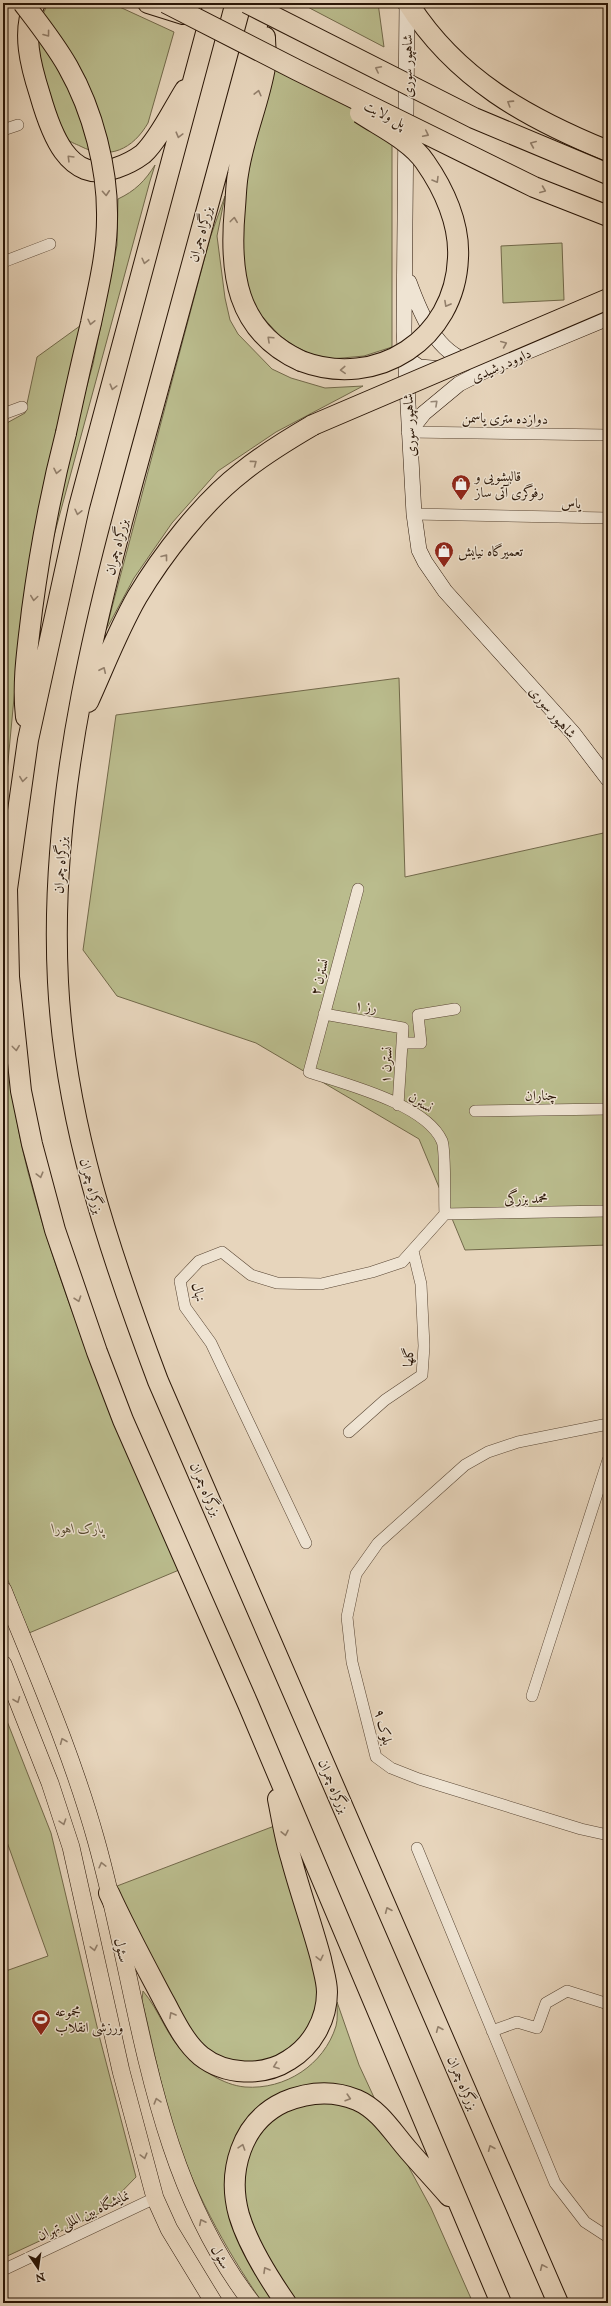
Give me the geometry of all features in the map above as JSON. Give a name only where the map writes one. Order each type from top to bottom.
[{"type":"highway","points":[[23,3],[50,38],[69,69],[84,102],[101,160],[106,188],[107,219],[102,271],[44,529],[26,655],[23,693],[28,740]]},
{"type":"highway","points":[[35,3],[28,30],[30,50],[36,82],[47,118],[57,142],[67,156],[89,171],[107,172],[126,165],[143,153],[196,72]]},
{"type":"highway","points":[[148,3],[191,16]]},
{"type":"highway","name":"پل ولایت","points":[[166,3],[297,70],[534,187],[608,216]]},
{"type":"highway","points":[[214,3],[79,507],[28,740],[7,888],[7,941],[21,1083],[32,1144],[55,1230],[97,1352],[123,1420],[269,1754],[501,2303]]},
{"type":"highway","points":[[247,3],[474,118],[608,174]]},
{"type":"highway","points":[[264,3],[265,66],[238,173],[233,227],[233,270],[240,298],[250,317],[287,355],[316,367],[336,371],[354,370],[375,366],[408,350],[432,329],[450,298],[456,278],[458,239],[444,193],[425,161],[413,148],[297,70]]},
{"type":"highway","name":"بزرگراه چمران","points":[[264,3],[136,469],[94,636],[74,731],[59,867],[58,982],[66,1070],[78,1133],[96,1203],[123,1289],[158,1381],[558,2303]]},
{"type":"highway","points":[[408,3],[436,41],[462,68],[494,93],[528,114],[608,151]]},
{"type":"highway","points":[[74,731],[137,598],[152,574],[196,517],[241,473],[285,441],[313,425],[608,299]]},
{"type":"highway","points":[[109,1893],[136,1950],[176,2022],[189,2043],[201,2056],[227,2069],[256,2072],[288,2062],[302,2051],[317,2032],[323,2018],[327,1992],[315,1935],[290,1858],[269,1754]]},
{"type":"highway","points":[[286,2303],[248,2237],[240,2215],[234,2180],[245,2138],[254,2124],[272,2108],[294,2098],[314,2093],[335,2093],[359,2101],[377,2114],[391,2128],[460,2208]]},
{"type":"main road","name":"سئول","points":[[3,1590],[76,1775],[96,1841],[149,2073],[167,2137],[184,2184],[217,2252],[252,2303]]},
{"type":"main road","name":"سئول","points":[[3,1664],[50,1783],[71,1846],[121,2071],[155,2198],[169,2228],[214,2303]]},
{"type":"street","name":"شاهپور سوری","points":[[408,3],[406,275],[404,331],[414,514],[420,550],[424,562],[445,591],[573,733],[608,779]]},
{"type":"street","points":[[3,130],[18,125]]},
{"type":"street","points":[[3,262],[50,244]]},
{"type":"street","points":[[406,275],[426,324]]},
{"type":"street","points":[[404,331],[407,322],[412,318],[420,319],[458,357],[476,364],[500,363]]},
{"type":"street","name":"داوود رشیدی","points":[[409,432],[424,413],[440,398],[460,384],[500,363],[608,318]]},
{"type":"street","points":[[405,357],[420,367],[449,369],[472,369],[500,363]]},
{"type":"street","points":[[3,414],[22,407]]},
{"type":"street","name":"دوازده متری یاسمن","points":[[409,432],[604,435]]},
{"type":"street","name":"یاس","points":[[414,514],[608,518]]},
{"type":"street","name":"نسترن ۲","points":[[308,1072],[358,889]]},
{"type":"street","points":[[402,1043],[421,1042],[418,1015],[455,1009]]},
{"type":"street","name":"رز ۱","points":[[324,1014],[403,1028]]},
{"type":"street","name":"نسترن ۱","points":[[398,1105],[403,1028]]},
{"type":"street","name":"نسترن","points":[[308,1072],[380,1095],[424,1120],[436,1132],[443,1142],[445,1214]]},
{"type":"street","name":"چناران","points":[[475,1111],[608,1109]]},
{"type":"street","name":"محمد بزرگی","points":[[445,1214],[608,1212]]},
{"type":"street","name":"نهال","points":[[306,1543],[211,1343],[186,1307],[180,1281],[199,1260],[222,1252],[251,1275],[277,1283],[321,1284],[372,1272],[402,1262],[445,1214]]},
{"type":"street","name":"گلها","points":[[349,1432],[384,1400],[422,1374],[424,1346],[421,1284],[413,1251]]},
{"type":"street","name":"بلوک ۹","points":[[608,1424],[518,1442],[488,1452],[465,1465],[378,1543],[356,1574],[347,1617],[352,1662],[376,1757],[392,1768],[420,1779],[581,1829],[608,1835]]},
{"type":"street","points":[[532,1696],[608,1460]]},
{"type":"street","points":[[417,1848],[555,2183],[585,2222],[608,2237]]},
{"type":"street","points":[[492,2031],[517,2022],[537,2028],[546,2002],[567,1991],[608,2004]]},
{"type":"street","name":"نمایشگاه بین المللی تهران","points":[[3,2270],[155,2198]]},
{"type":"green space","points":[[48,3],[111,3],[174,32],[148,123],[142,132],[128,146],[110,152],[91,150],[69,141],[62,131],[46,90],[34,40],[37,27]]},
{"type":"green space","points":[[300,3],[378,3],[384,47]]},
{"type":"green space","points":[[269,65],[392,128],[392,347],[364,356],[331,359],[311,354],[294,346],[279,335],[249,302],[233,245]]},
{"type":"green space","points":[[155,165],[45,569],[64,468],[93,364],[117,245],[118,199],[130,193],[139,185]]},
{"type":"green space","points":[[225,196],[217,236],[225,298],[230,320],[238,334],[272,369],[291,378],[325,388],[363,386],[276,432],[218,471],[172,523],[134,578],[106,630],[210,238]]},
{"type":"green space","points":[[562,243],[564,300],[503,303],[501,246]]},
{"type":"green space","points":[[84,323],[20,634],[3,815],[3,468],[5,424],[25,413],[37,357]]},
{"type":"green space","points":[[399,678],[405,877],[608,832],[608,1245],[465,1250],[419,1139],[256,1043],[117,996],[83,950],[116,715]]},
{"type":"green space","name":"پارک اهورا","points":[[3,1020],[19,1134],[28,1172],[59,1274],[96,1374],[179,1570],[29,1633],[3,1568]]},
{"type":"green space","points":[[3,1711],[51,1833],[100,2039],[136,2177],[102,2212],[3,2258],[3,1972],[48,1956],[3,1831]]},
{"type":"green space","points":[[277,1825],[322,1989],[310,2030],[278,2059],[236,2064],[204,2048],[191,2034],[122,1903],[117,1886]]},
{"type":"green space","points":[[143,1991],[174,2041],[187,2056],[213,2076],[237,2086],[245,2087],[260,2087],[288,2079],[301,2072],[312,2063],[330,2040],[336,2026],[337,2002],[359,2065],[378,2106],[295,2089],[228,2167],[277,2303],[262,2302],[248,2281],[210,2216],[189,2171],[172,2124],[164,2093],[142,2000]]},
{"type":"green space","points":[[320,2100],[359,2108],[400,2151],[431,2208],[473,2303],[296,2303],[269,2258],[249,2213],[244,2190],[244,2167],[252,2146],[267,2126],[280,2113],[285,2109],[302,2103]]},
{"type":"place","name":"قالیشویی و رفوگری آتی ساز","points":[[461,501]]},
{"type":"place","name":"تعمیرگاه نیایش","points":[[444,568]]},
{"type":"place","name":"مجموعه ورزشی انقلاب","points":[[41,2036]]}]
